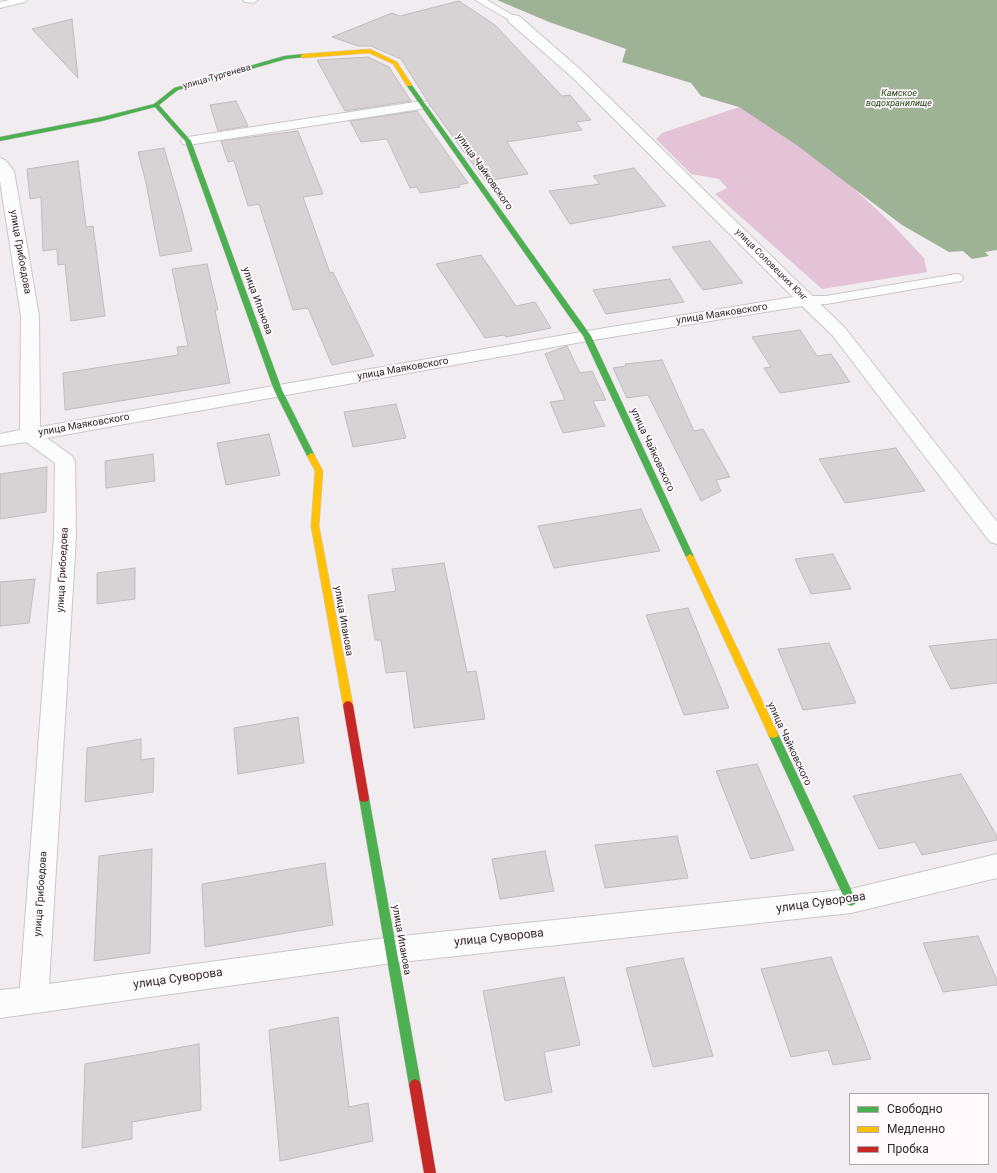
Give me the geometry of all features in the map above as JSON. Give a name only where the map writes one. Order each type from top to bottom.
[{"type":"street","name":"улица Соловецких Юнг","points":[[514,19],[577,74],[839,332],[997,538]]},
{"type":"street","name":"улица Чайковского","points":[[370,52],[395,63],[422,105],[587,336],[851,901]]},
{"type":"street","name":"улица Тургенева","points":[[0,138],[102,118],[156,105],[176,89],[286,57],[370,52]]},
{"type":"street","name":"улица Ипанова","points":[[156,105],[188,141],[278,390],[319,471],[315,526],[392,950],[430,1173]]},
{"type":"street","points":[[188,141],[422,105]]},
{"type":"street","name":"улица Грибоедова","points":[[0,163],[6,171],[30,316],[30,435],[65,461],[65,529],[34,998]]},
{"type":"street","name":"улица Маяковского","points":[[0,440],[587,336],[806,300]]},
{"type":"street","name":"улица Суворова","points":[[0,1004],[34,998],[392,950],[851,901],[997,866]]},
{"type":"lane","points":[[0,5],[22,0]]},
{"type":"lane","points":[[248,0],[253,0]]},
{"type":"lane","points":[[480,0],[514,19]]},
{"type":"lane","points":[[806,300],[826,300],[957,278]]},
{"type":"shaded area","points":[[739,107],[803,141],[890,222],[924,258],[927,272],[822,289],[715,194],[727,188],[719,179],[691,174],[656,139],[662,133]]},
{"type":"water","name":"Камское водохранилище","points":[[497,0],[997,0],[997,250],[985,252],[989,256],[972,259],[963,251],[949,252],[902,225],[798,146],[739,107],[701,96],[691,83],[622,62],[626,49],[549,22]]},
{"type":"building","points":[[459,1],[495,25],[562,96],[570,95],[591,120],[576,122],[582,130],[507,142],[528,174],[485,181],[430,105],[401,59],[371,46],[358,46],[332,37],[392,13],[400,16]]},
{"type":"building","points":[[72,19],[78,78],[32,29]]},
{"type":"building","points":[[368,57],[389,67],[411,101],[345,111],[317,60]]},
{"type":"building","points":[[236,101],[248,126],[218,131],[210,105]]},
{"type":"building","points":[[417,111],[468,183],[459,185],[460,187],[420,193],[417,187],[410,188],[387,139],[361,142],[350,121]]},
{"type":"building","points":[[298,131],[323,194],[303,197],[330,273],[333,272],[374,356],[332,365],[308,308],[293,310],[259,204],[248,206],[234,161],[228,162],[221,141]]},
{"type":"building","points":[[164,148],[192,251],[160,256],[146,183],[138,152]]},
{"type":"building","points":[[78,161],[86,227],[93,226],[105,316],[71,321],[65,264],[58,265],[57,249],[43,251],[41,197],[30,199],[27,169]]},
{"type":"building","points":[[634,168],[666,206],[570,224],[549,191],[600,184],[593,176]]},
{"type":"building","points":[[710,241],[743,283],[703,290],[672,247]]},
{"type":"building","points":[[481,255],[516,306],[535,302],[551,328],[506,337],[504,335],[485,338],[436,264]]},
{"type":"building","points":[[207,264],[218,310],[215,310],[230,383],[65,410],[63,373],[178,355],[177,347],[188,346],[172,269]]},
{"type":"building","points":[[670,279],[684,302],[606,314],[593,290]]},
{"type":"building","points":[[800,330],[817,356],[831,354],[850,382],[780,393],[764,368],[771,367],[752,337]]},
{"type":"building","points":[[567,346],[580,373],[592,371],[606,400],[593,401],[605,426],[563,433],[550,402],[565,400],[545,354]]},
{"type":"building","points":[[662,360],[694,431],[703,429],[730,477],[716,480],[721,491],[701,501],[648,395],[627,398],[613,368],[626,366],[625,364]]},
{"type":"building","points":[[396,404],[406,438],[353,447],[344,412]]},
{"type":"building","points":[[269,434],[280,475],[226,485],[217,443]]},
{"type":"building","points":[[896,448],[925,491],[845,503],[819,459]]},
{"type":"building","points":[[153,454],[155,481],[106,488],[105,461]]},
{"type":"building","points":[[47,467],[46,512],[0,519],[0,474]]},
{"type":"building","points":[[641,509],[660,551],[554,568],[538,526]]},
{"type":"building","points":[[833,554],[851,589],[811,594],[795,559]]},
{"type":"building","points":[[444,563],[467,672],[476,671],[485,719],[414,728],[406,671],[386,673],[381,640],[375,640],[368,595],[396,591],[392,569]]},
{"type":"building","points":[[135,568],[135,599],[97,604],[97,573]]},
{"type":"building","points":[[35,579],[29,623],[0,626],[0,582]]},
{"type":"building","points":[[688,608],[729,708],[684,715],[646,615]]},
{"type":"building","points":[[997,639],[997,683],[951,689],[929,646]]},
{"type":"building","points":[[829,643],[856,703],[803,710],[778,649]]},
{"type":"building","points":[[298,717],[304,763],[238,774],[234,728]]},
{"type":"building","points":[[141,739],[141,760],[154,758],[153,792],[85,802],[87,748]]},
{"type":"building","points":[[757,764],[794,850],[751,859],[716,771]]},
{"type":"building","points":[[961,774],[997,836],[997,840],[922,855],[915,842],[879,849],[853,796]]},
{"type":"building","points":[[677,836],[688,878],[605,888],[595,845]]},
{"type":"building","points":[[152,849],[150,953],[94,961],[99,856]]},
{"type":"building","points":[[545,851],[554,891],[500,899],[492,859]]},
{"type":"building","points":[[325,863],[333,925],[205,947],[202,884]]},
{"type":"building","points":[[978,936],[997,980],[997,985],[943,992],[923,943]]},
{"type":"building","points":[[831,957],[871,1059],[833,1065],[828,1050],[791,1057],[761,969]]},
{"type":"building","points":[[683,958],[713,1056],[653,1067],[626,968]]},
{"type":"building","points":[[564,977],[580,1045],[544,1052],[552,1092],[505,1101],[483,991]]},
{"type":"building","points":[[338,1017],[349,1107],[368,1103],[373,1141],[280,1161],[269,1030]]},
{"type":"building","points":[[199,1044],[201,1110],[132,1122],[132,1139],[82,1148],[85,1064]]},
{"type":"traffic: fast","points":[[0,139],[102,119],[156,105],[176,89],[286,57],[303,56]]},
{"type":"traffic: fast","points":[[409,85],[587,336],[690,557]]},
{"type":"traffic: fast","points":[[156,105],[188,141],[278,390],[311,456]]},
{"type":"traffic: fast","points":[[773,734],[851,901]]},
{"type":"traffic: fast","points":[[364,798],[415,1085]]},
{"type":"traffic: slow","points":[[303,56],[370,51],[395,63],[409,85]]},
{"type":"traffic: slow","points":[[311,456],[319,471],[315,526],[348,705]]},
{"type":"traffic: slow","points":[[690,557],[773,734]]},
{"type":"traffic: jam","points":[[348,705],[364,798]]},
{"type":"traffic: jam","points":[[415,1085],[430,1173]]}]
